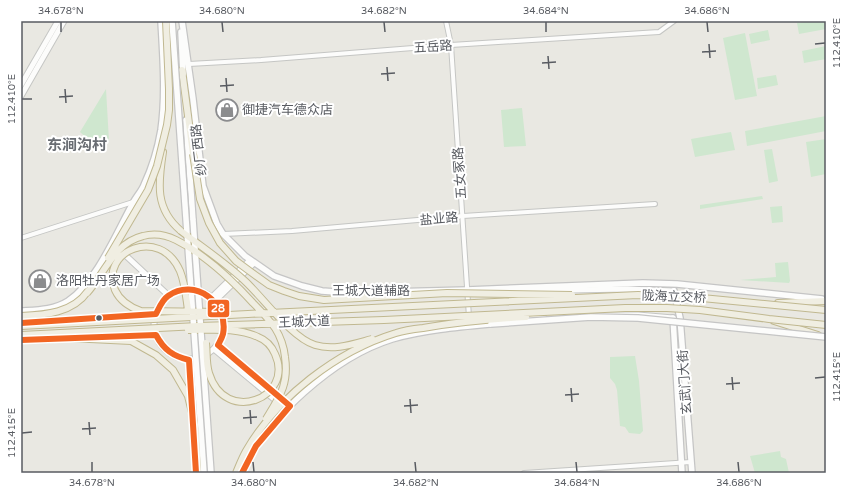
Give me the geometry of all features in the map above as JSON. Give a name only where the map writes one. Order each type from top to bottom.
[{"type":"highway","points":[[166,21],[169,89],[167,125],[160,171],[159,189],[164,210],[174,225],[236,273],[260,296],[293,332],[308,342],[325,348],[335,348],[396,333],[436,326],[625,308]]},
{"type":"highway","points":[[182,70],[200,199],[209,223],[220,243],[236,261],[269,285],[298,296],[324,300],[447,293],[638,295]]},
{"type":"highway","points":[[87,293],[148,190],[157,166],[167,125]]},
{"type":"highway","points":[[21,316],[44,315],[60,311],[75,304],[87,293],[110,259],[134,239],[143,236],[152,234],[163,235],[175,239],[205,259],[238,287],[266,316],[275,328],[281,340],[285,356],[286,373],[282,393],[246,451],[236,473]]},
{"type":"highway","points":[[188,310],[180,270],[172,258],[162,249],[146,246],[137,247],[130,250],[116,263],[113,277],[114,287],[120,299],[141,311],[207,311],[248,314]]},
{"type":"highway","name":"陇海立交桥","points":[[521,301],[638,295],[702,298],[826,310]]},
{"type":"highway","points":[[763,304],[826,300]]},
{"type":"highway","name":"王城大道","points":[[21,326],[521,301]]},
{"type":"highway","name":"陇海立交桥","points":[[587,310],[625,308],[700,310],[826,325]]},
{"type":"highway","name":"王城大道","points":[[21,336],[198,326],[384,320],[587,310]]},
{"type":"highway","points":[[769,319],[824,337]]},
{"type":"highway","points":[[21,336],[181,330],[233,330],[260,337],[268,344],[277,358],[278,367],[275,382],[268,392],[254,401],[241,402],[226,397],[217,389],[209,372],[206,343]]},
{"type":"highway","points":[[246,451],[267,421],[292,394],[323,368],[366,345],[396,333]]},
{"type":"highway","points":[[21,336],[131,341],[156,355],[173,370],[188,396],[196,429],[198,473]]},
{"type":"main road","points":[[21,311],[59,306],[69,300],[85,286],[112,243],[144,186],[154,158],[161,131],[164,103],[161,21]]},
{"type":"main road","points":[[172,21],[204,473]]},
{"type":"main road","points":[[181,21],[182,70],[211,473]]},
{"type":"main road","name":"纱厂西路","points":[[181,21],[189,64],[204,186],[217,224],[223,234],[252,261]]},
{"type":"main road","name":"王城大道辅路","points":[[252,261],[274,276],[302,286],[322,291],[349,293],[644,283],[677,284],[826,300]]},
{"type":"main road","points":[[196,264],[206,343]]},
{"type":"main road","name":"玄武门大街","points":[[674,291],[680,318],[692,473]]},
{"type":"main road","points":[[188,310],[199,410]]},
{"type":"main road","points":[[21,323],[156,314]]},
{"type":"main road","points":[[242,473],[256,446],[288,408],[304,392],[333,369],[360,353],[391,340],[407,336],[470,326],[591,317],[638,318],[824,337]]},
{"type":"main road","name":"玄武门大街","points":[[673,318],[682,473]]},
{"type":"main road","points":[[21,340],[156,335]]},
{"type":"main road","points":[[189,360],[198,473]]},
{"type":"street","points":[[21,84],[58,21]]},
{"type":"street","points":[[21,96],[64,21]]},
{"type":"street","name":"五女冢路","points":[[446,21],[451,46],[470,326]]},
{"type":"street","name":"五岳路","points":[[189,64],[659,32],[674,21]]},
{"type":"street","points":[[21,238],[134,202]]},
{"type":"street","name":"盐业路","points":[[223,234],[292,231],[463,216],[655,204]]},
{"type":"street","points":[[112,243],[169,296]]},
{"type":"street","points":[[214,299],[252,261]]},
{"type":"street","points":[[186,289],[204,292],[214,299],[222,311],[224,323],[223,335],[216,347],[207,355],[189,360],[178,358],[168,353],[161,345],[156,335],[154,324],[156,314],[161,304],[169,296],[186,289]]},
{"type":"street","points":[[467,290],[492,292],[628,289],[674,291]]},
{"type":"street","points":[[470,326],[491,320],[610,314],[673,318]]},
{"type":"street","points":[[216,347],[288,408]]},
{"type":"street","points":[[524,473],[691,462]]},
{"type":"green space","points":[[804,21],[826,21],[826,29],[799,34],[797,23]]},
{"type":"green space","points":[[768,30],[770,40],[751,44],[749,34]]},
{"type":"green space","points":[[745,33],[757,96],[735,100],[723,38]]},
{"type":"green space","points":[[826,46],[826,59],[804,63],[802,51]]},
{"type":"green space","points":[[776,75],[778,85],[758,89],[757,78]]},
{"type":"green space","points":[[106,89],[109,141],[91,142],[80,132]]},
{"type":"green space","points":[[522,108],[526,146],[504,147],[501,110]]},
{"type":"green space","points":[[826,116],[826,131],[747,146],[745,131]]},
{"type":"green space","points":[[731,132],[735,150],[695,157],[691,139]]},
{"type":"green space","points":[[826,139],[826,174],[811,177],[806,142]]},
{"type":"green space","points":[[772,149],[778,181],[769,183],[764,150]]},
{"type":"green space","points":[[762,196],[763,199],[700,209],[700,205]]},
{"type":"green space","points":[[782,206],[783,222],[772,223],[770,207]]},
{"type":"green space","points":[[788,262],[789,283],[740,280],[776,277],[775,263]]},
{"type":"green space","points":[[635,356],[639,381],[643,431],[640,434],[629,433],[625,427],[620,426],[617,390],[615,384],[610,378],[610,357]]},
{"type":"green space","points":[[780,451],[781,457],[786,459],[789,473],[755,473],[750,456]]},
{"type":"transit line","name":"28","points":[[21,323],[156,314],[166,298],[178,291],[189,290],[208,296],[221,312],[223,334],[218,345],[290,406],[256,446],[242,473]]},
{"type":"transit line","name":"28","points":[[21,340],[156,335],[162,345],[170,352],[178,357],[189,360],[196,473]]},
{"type":"place","name":"御捷汽车德众店","points":[[227,110]]},
{"type":"place","name":"洛阳牡丹家居广场","points":[[40,281]]},
{"type":"district","name":"东涧沟村","points":[[77,145]]}]
